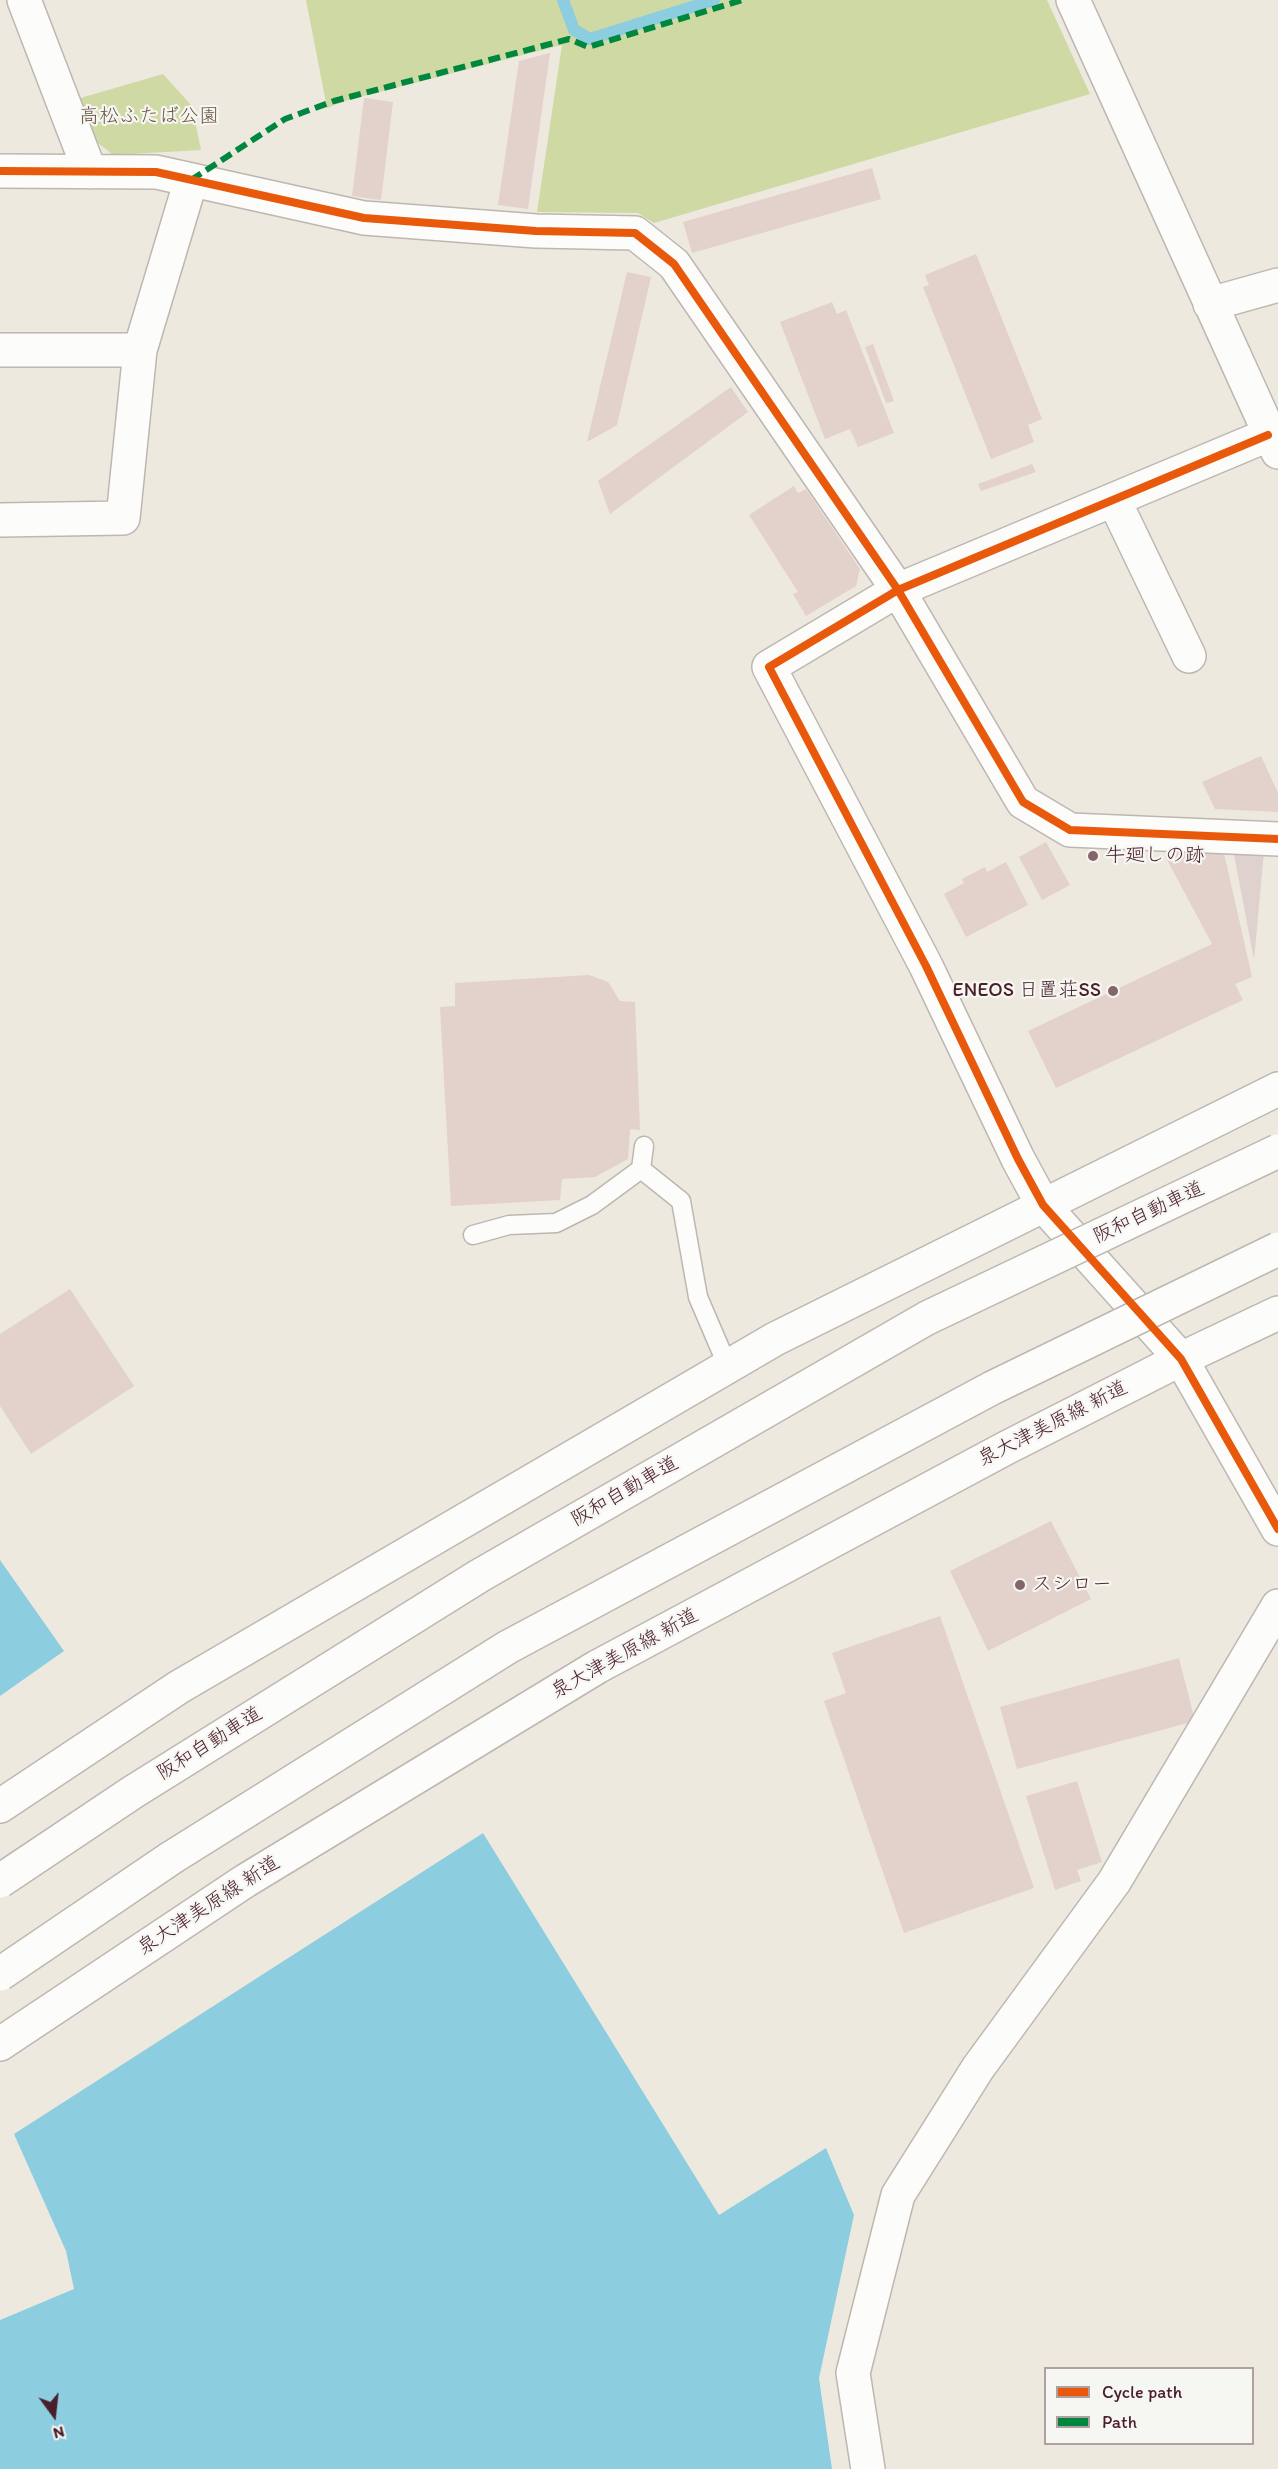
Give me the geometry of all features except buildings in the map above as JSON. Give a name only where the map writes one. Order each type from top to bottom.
[{"type":"main road","points":[[24,0],[90,172]]},
{"type":"main road","points":[[1073,0],[1273,443],[1114,500],[898,590],[769,667],[926,966],[1018,1159],[1043,1205],[1181,1359],[1278,1529]]},
{"type":"main road","points":[[0,171],[156,172],[364,218],[536,231],[635,233],[674,264],[898,590],[1023,802],[1070,830],[1278,839]]},
{"type":"main road","points":[[0,519],[123,518],[140,350],[191,180]]},
{"type":"main road","points":[[1210,304],[1278,285]]},
{"type":"main road","points":[[0,350],[140,350]]},
{"type":"main road","points":[[1114,500],[1189,656]]},
{"type":"main road","points":[[0,1806],[179,1687],[775,1339],[1278,1089]]},
{"type":"main road","name":"阪和自動車道","points":[[0,1881],[133,1792],[479,1576],[927,1318],[1278,1151]]},
{"type":"main road","points":[[0,1974],[171,1858],[508,1647],[992,1388],[1278,1249]]},
{"type":"main road","name":"泉大津美原線 新道","points":[[0,2044],[245,1881],[597,1667],[1006,1448],[1181,1359],[1278,1313]]},
{"type":"main road","points":[[868,2469],[853,2373],[898,2195],[978,2068],[1114,1882],[1278,1606]]},
{"type":"lane","points":[[472,1235],[509,1225],[556,1223],[592,1205],[641,1169],[644,1146]]},
{"type":"lane","points":[[641,1169],[681,1202],[698,1297],[728,1367]]},
{"type":"shaded area","points":[[1233,849],[1264,852],[1254,960]]},
{"type":"green space","points":[[306,0],[1047,0],[1090,94],[654,223],[638,213],[537,212],[562,45],[348,100],[327,108]]},
{"type":"green space","name":"高松ふたば公園","points":[[163,74],[192,106],[201,150],[113,155],[97,142],[77,99]]},
{"type":"water","points":[[0,1560],[64,1651],[0,1696]]},
{"type":"water","points":[[483,1833],[719,2215],[826,2148],[854,2215],[819,2378],[832,2469],[0,2469],[0,2320],[74,2289],[66,2251],[14,2134]]},
{"type":"waterway","points":[[563,0],[574,30],[590,39],[714,0]]},
{"type":"marked path","points":[[191,180],[285,119],[334,101],[569,39],[588,47],[742,0]]},
{"type":"cycle path","points":[[0,171],[156,172],[364,218],[536,231],[635,233],[674,264],[898,590],[1023,802],[1070,830],[1278,839]]},
{"type":"cycle path","points":[[1268,435],[898,590],[769,667],[926,966],[1018,1159],[1043,1205],[1181,1359],[1278,1529]]},
{"type":"place","name":"牛廻しの跡","points":[[1093,856]]},
{"type":"place","name":"ENEOS 日置荘SS","points":[[1113,991]]},
{"type":"place","name":"スシロー","points":[[1020,1585]]}]
